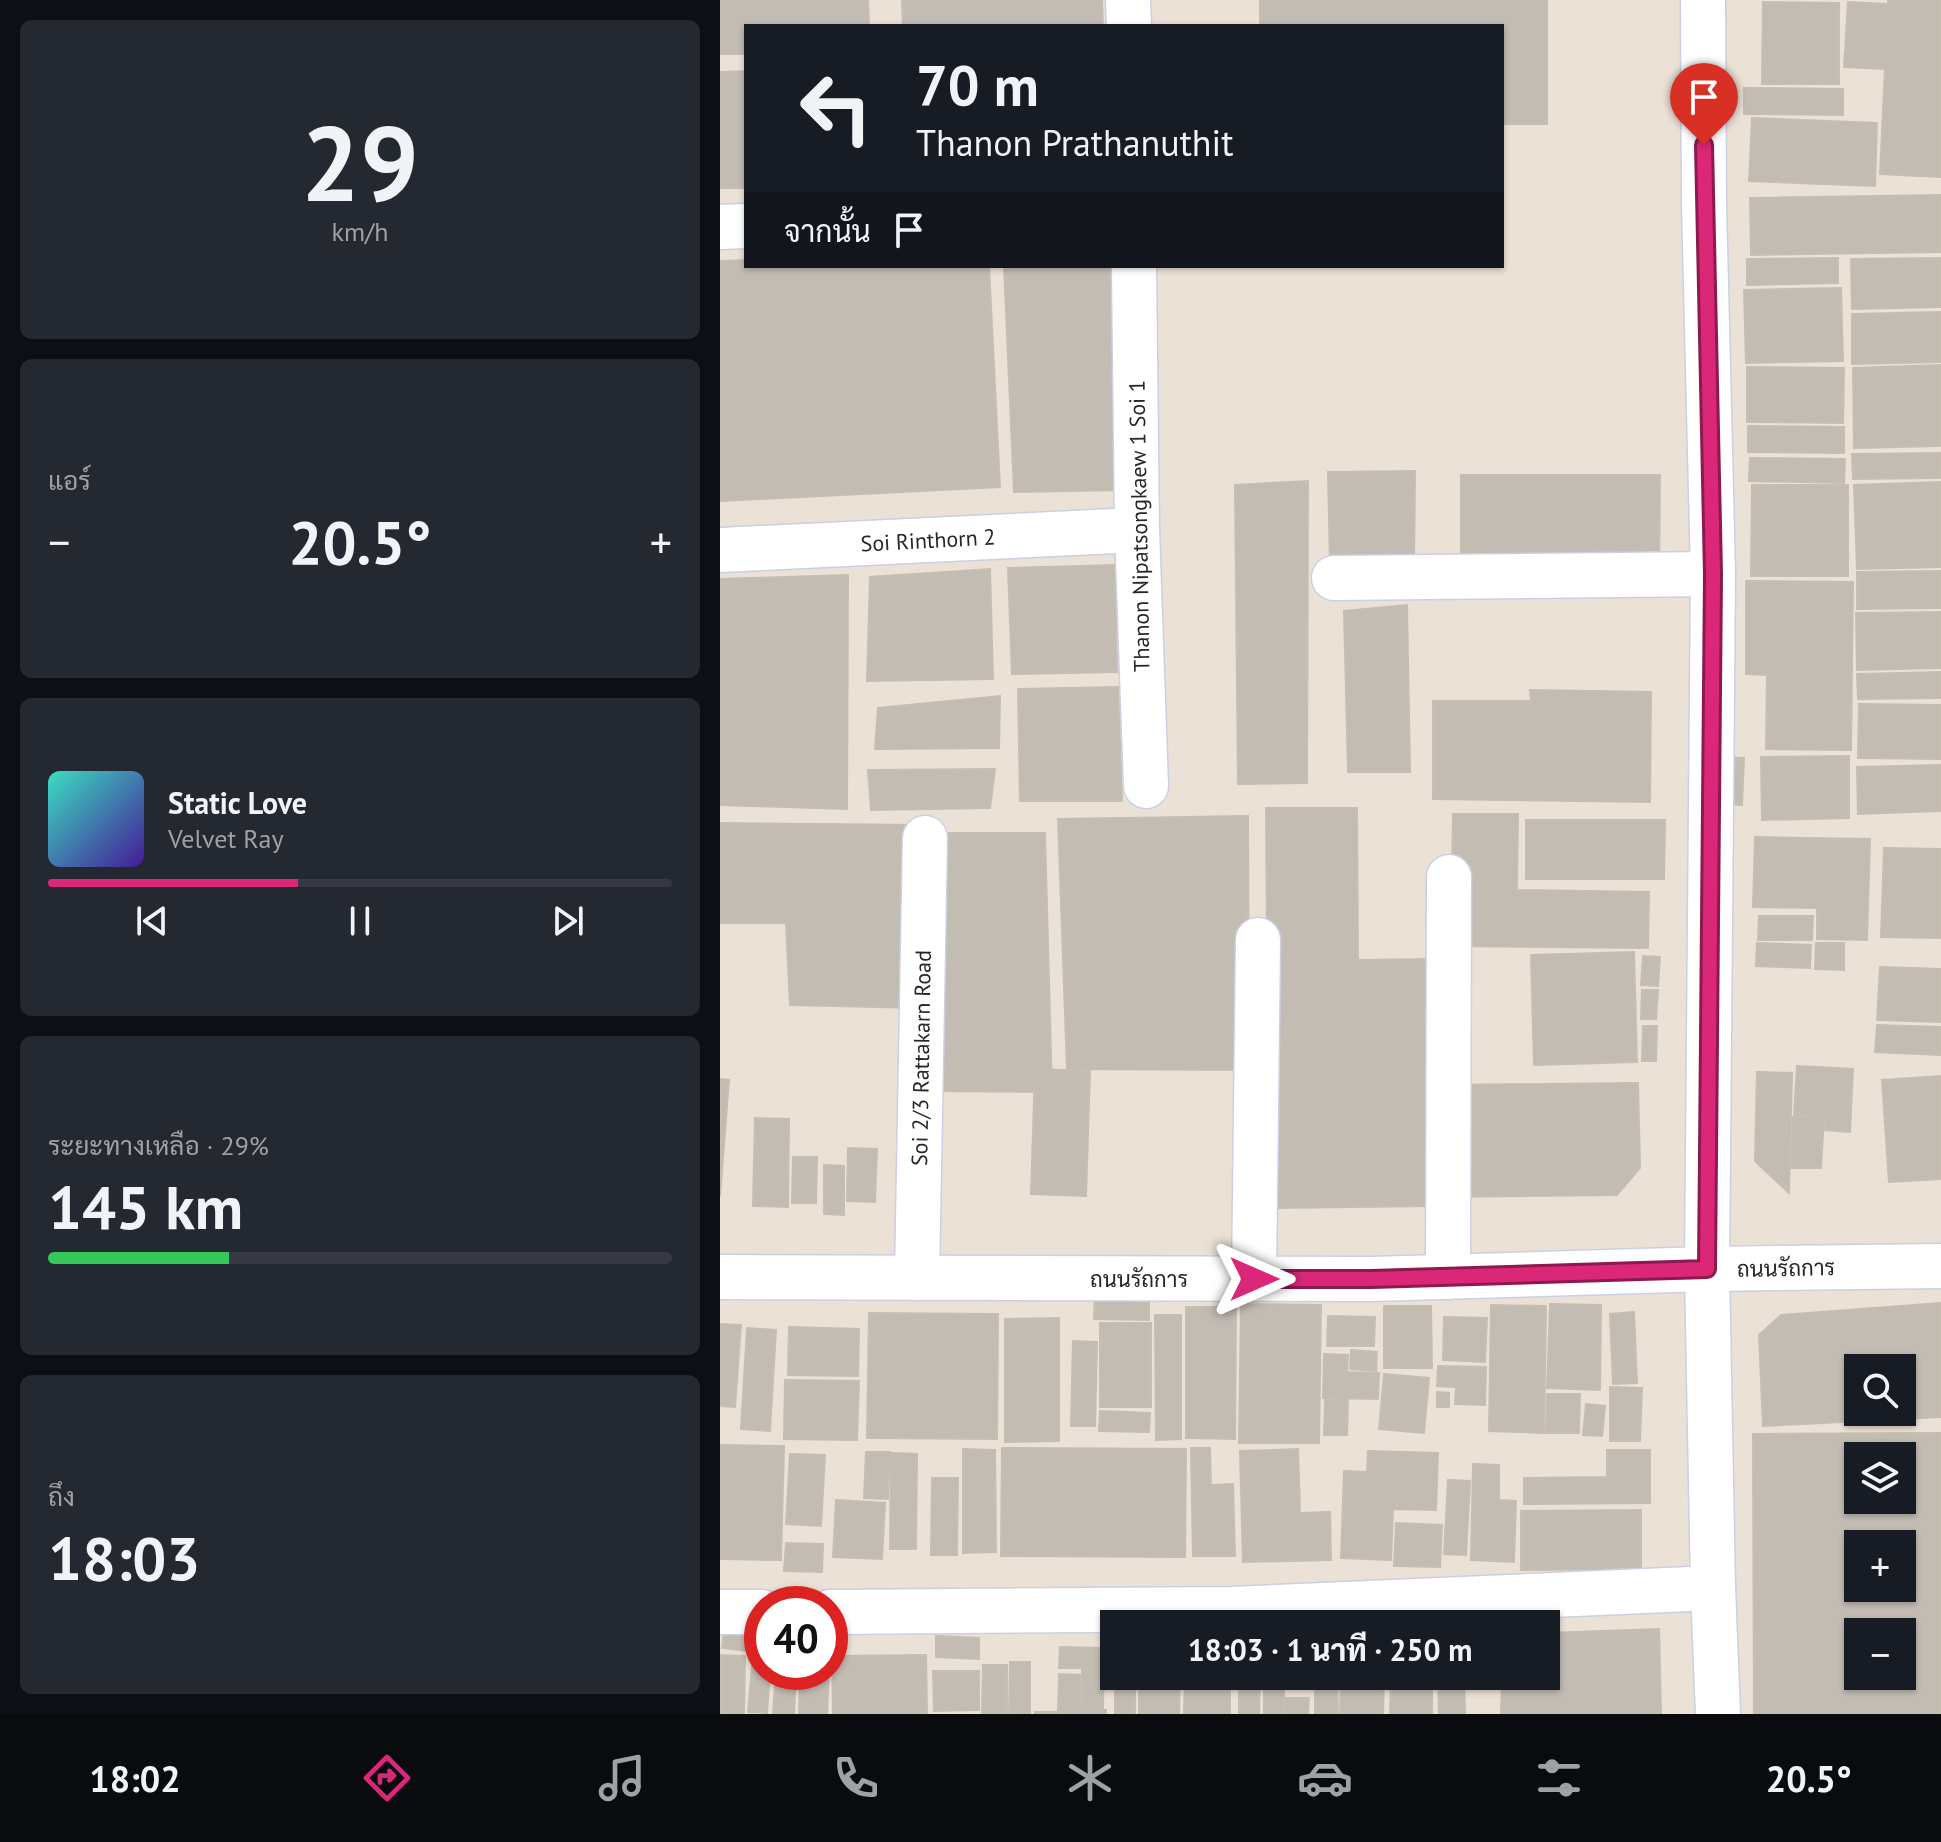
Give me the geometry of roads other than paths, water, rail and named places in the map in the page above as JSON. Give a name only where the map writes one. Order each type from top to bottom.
[{"type":"street","points":[[1128,0],[1129,24]]},
{"type":"street","points":[[1703,0],[1704,203],[1713,574],[1707,1269],[1718,1714]]},
{"type":"street","points":[[720,227],[744,226]]},
{"type":"street","name":"Thanon Nipatsongkaew 1 Soi 1","points":[[1134,268],[1137,530],[1146,786]]},
{"type":"street","name":"Soi Rinthorn 2","points":[[720,550],[1137,530]]},
{"type":"street","points":[[1334,578],[1713,574]]},
{"type":"street","name":"Soi 2/3 Rattakarn Road","points":[[917,1278],[925,838]]},
{"type":"street","points":[[1448,1277],[1449,877]]},
{"type":"street","points":[[1254,1279],[1258,940]]},
{"type":"street","name":"ถนนรัถการ","points":[[720,1277],[1254,1279],[1941,1266]]},
{"type":"street","points":[[848,1612],[1233,1609],[1713,1588]]},
{"type":"street","points":[[720,1612],[744,1612]]}]
